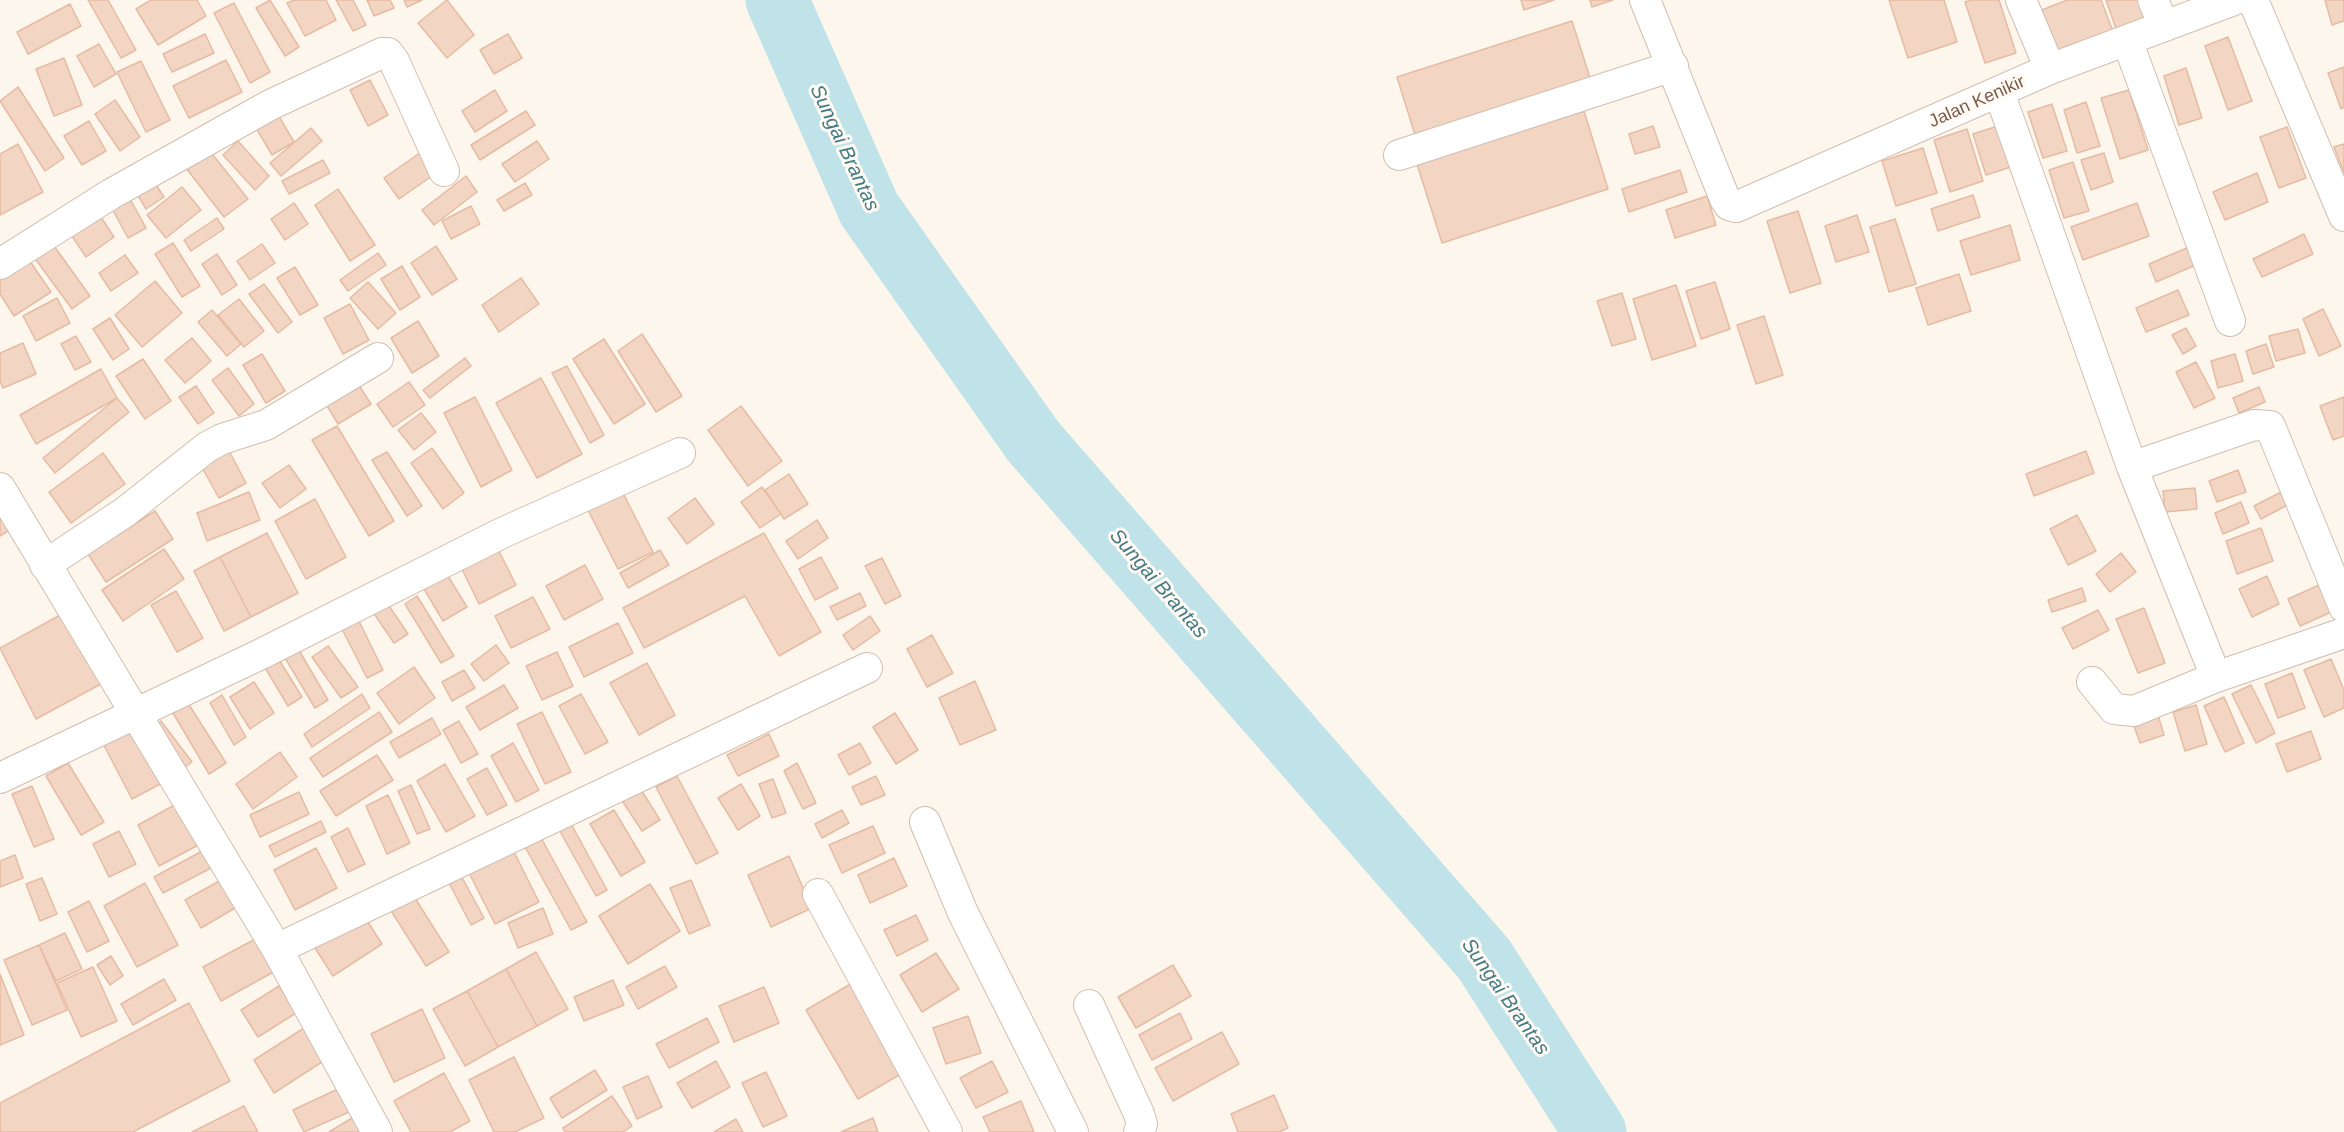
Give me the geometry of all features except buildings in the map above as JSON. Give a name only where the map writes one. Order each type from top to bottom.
[{"type":"street","points":[[1400,155],[1673,66],[1645,0]]},
{"type":"street","points":[[2021,0],[2050,69]]},
{"type":"street","name":"Jalan Kenikir","points":[[1673,66],[1725,200],[1729,205],[1736,207],[2050,69],[2127,40],[2158,13],[2234,0]]},
{"type":"street","points":[[2253,0],[2344,216]]},
{"type":"street","points":[[2127,40],[2230,321]]},
{"type":"street","points":[[0,264],[111,194],[270,105],[382,53],[388,53],[394,61],[444,171]]},
{"type":"street","points":[[1999,92],[2132,467],[2216,677]]},
{"type":"street","points":[[45,565],[125,512],[207,447],[222,439],[266,425],[378,358]]},
{"type":"street","points":[[2132,467],[2254,425],[2270,426],[2344,607]]},
{"type":"street","points":[[0,778],[135,715],[502,533],[680,453]]},
{"type":"street","points":[[0,488],[277,950],[377,1132]]},
{"type":"street","points":[[2092,682],[2105,701],[2114,709],[2134,711],[2216,677],[2344,633]]},
{"type":"street","points":[[277,950],[867,668]]},
{"type":"street","points":[[925,822],[963,913],[1072,1132]]},
{"type":"street","points":[[818,894],[947,1132]]},
{"type":"street","points":[[1089,1005],[1142,1124],[1139,1132]]},
{"type":"waterway","name":"Sungai Brantas","points":[[777,0],[869,209],[1033,441],[1484,959],[1595,1132]]}]
